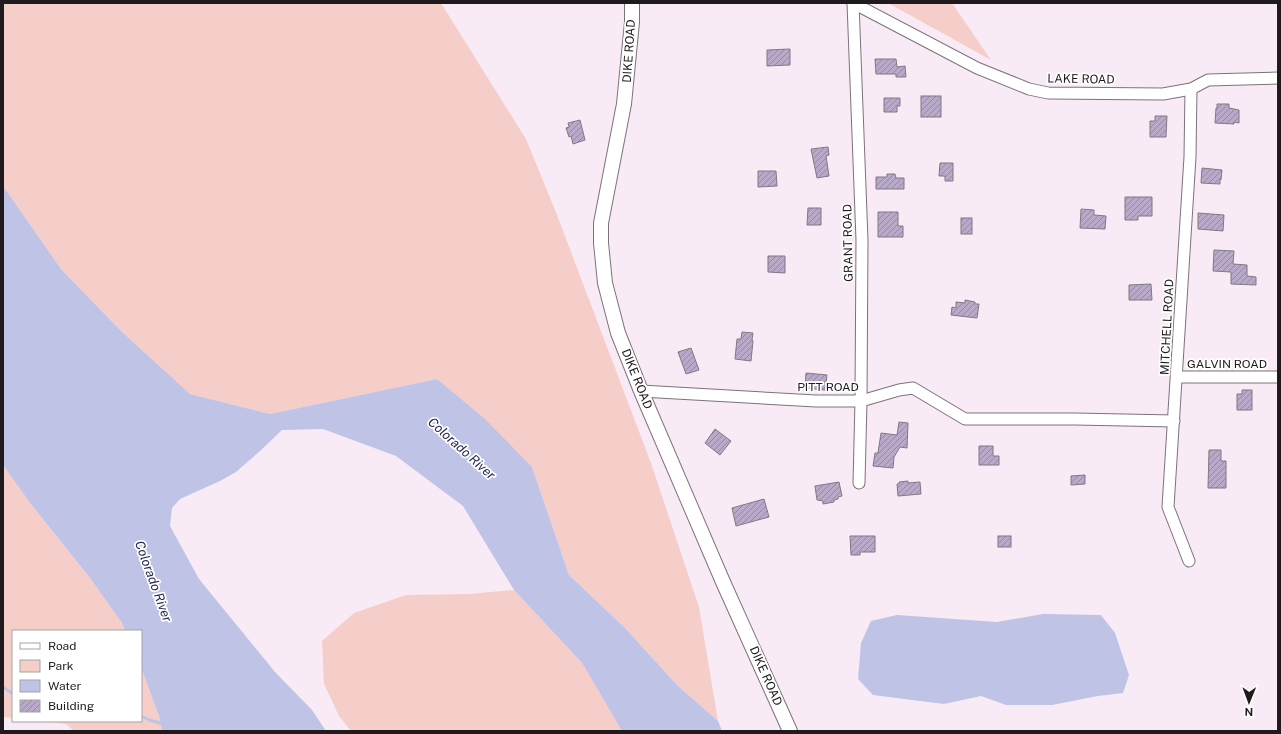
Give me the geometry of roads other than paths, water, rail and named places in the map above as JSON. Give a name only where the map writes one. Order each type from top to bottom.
[{"type":"street","name":"DIKE ROAD","points":[[632,3],[626,89],[619,135],[604,201],[601,223],[601,243],[605,283],[618,333],[641,391],[723,582],[790,731]]},
{"type":"street","name":"LAKE ROAD","points":[[853,3],[977,68],[1029,89],[1048,93],[1163,94],[1191,89],[1208,80],[1278,78]]},
{"type":"street","name":"GRANT ROAD","points":[[853,3],[862,240],[862,401],[859,483]]},
{"type":"street","name":"MITCHELL ROAD","points":[[1189,561],[1168,507],[1190,157],[1191,89]]},
{"type":"street","name":"GALVIN ROAD","points":[[1177,377],[1278,377]]},
{"type":"street","name":"PITT ROAD","points":[[641,391],[816,401],[862,401],[899,390],[914,388],[965,419],[1174,421]]},
{"type":"water","name":"Colorado River","points":[[3,186],[61,269],[121,331],[190,394],[270,414],[437,379],[485,419],[532,467],[569,575],[625,628],[677,685],[718,721],[722,731],[622,731],[582,663],[514,590],[463,506],[396,456],[323,429],[282,430],[236,472],[180,499],[172,508],[170,526],[199,579],[275,672],[312,710],[326,731],[162,731],[159,716],[142,670],[142,630],[125,630],[122,623],[90,578],[30,503],[3,465]]},
{"type":"water","points":[[1043,614],[1101,615],[1115,633],[1129,675],[1123,693],[1098,696],[1052,705],[1006,705],[981,696],[944,704],[873,695],[858,679],[861,643],[871,621],[897,615],[997,622]]},
{"type":"waterway","points":[[3,687],[12,693]]},
{"type":"waterway","points":[[142,716],[164,724]]}]
